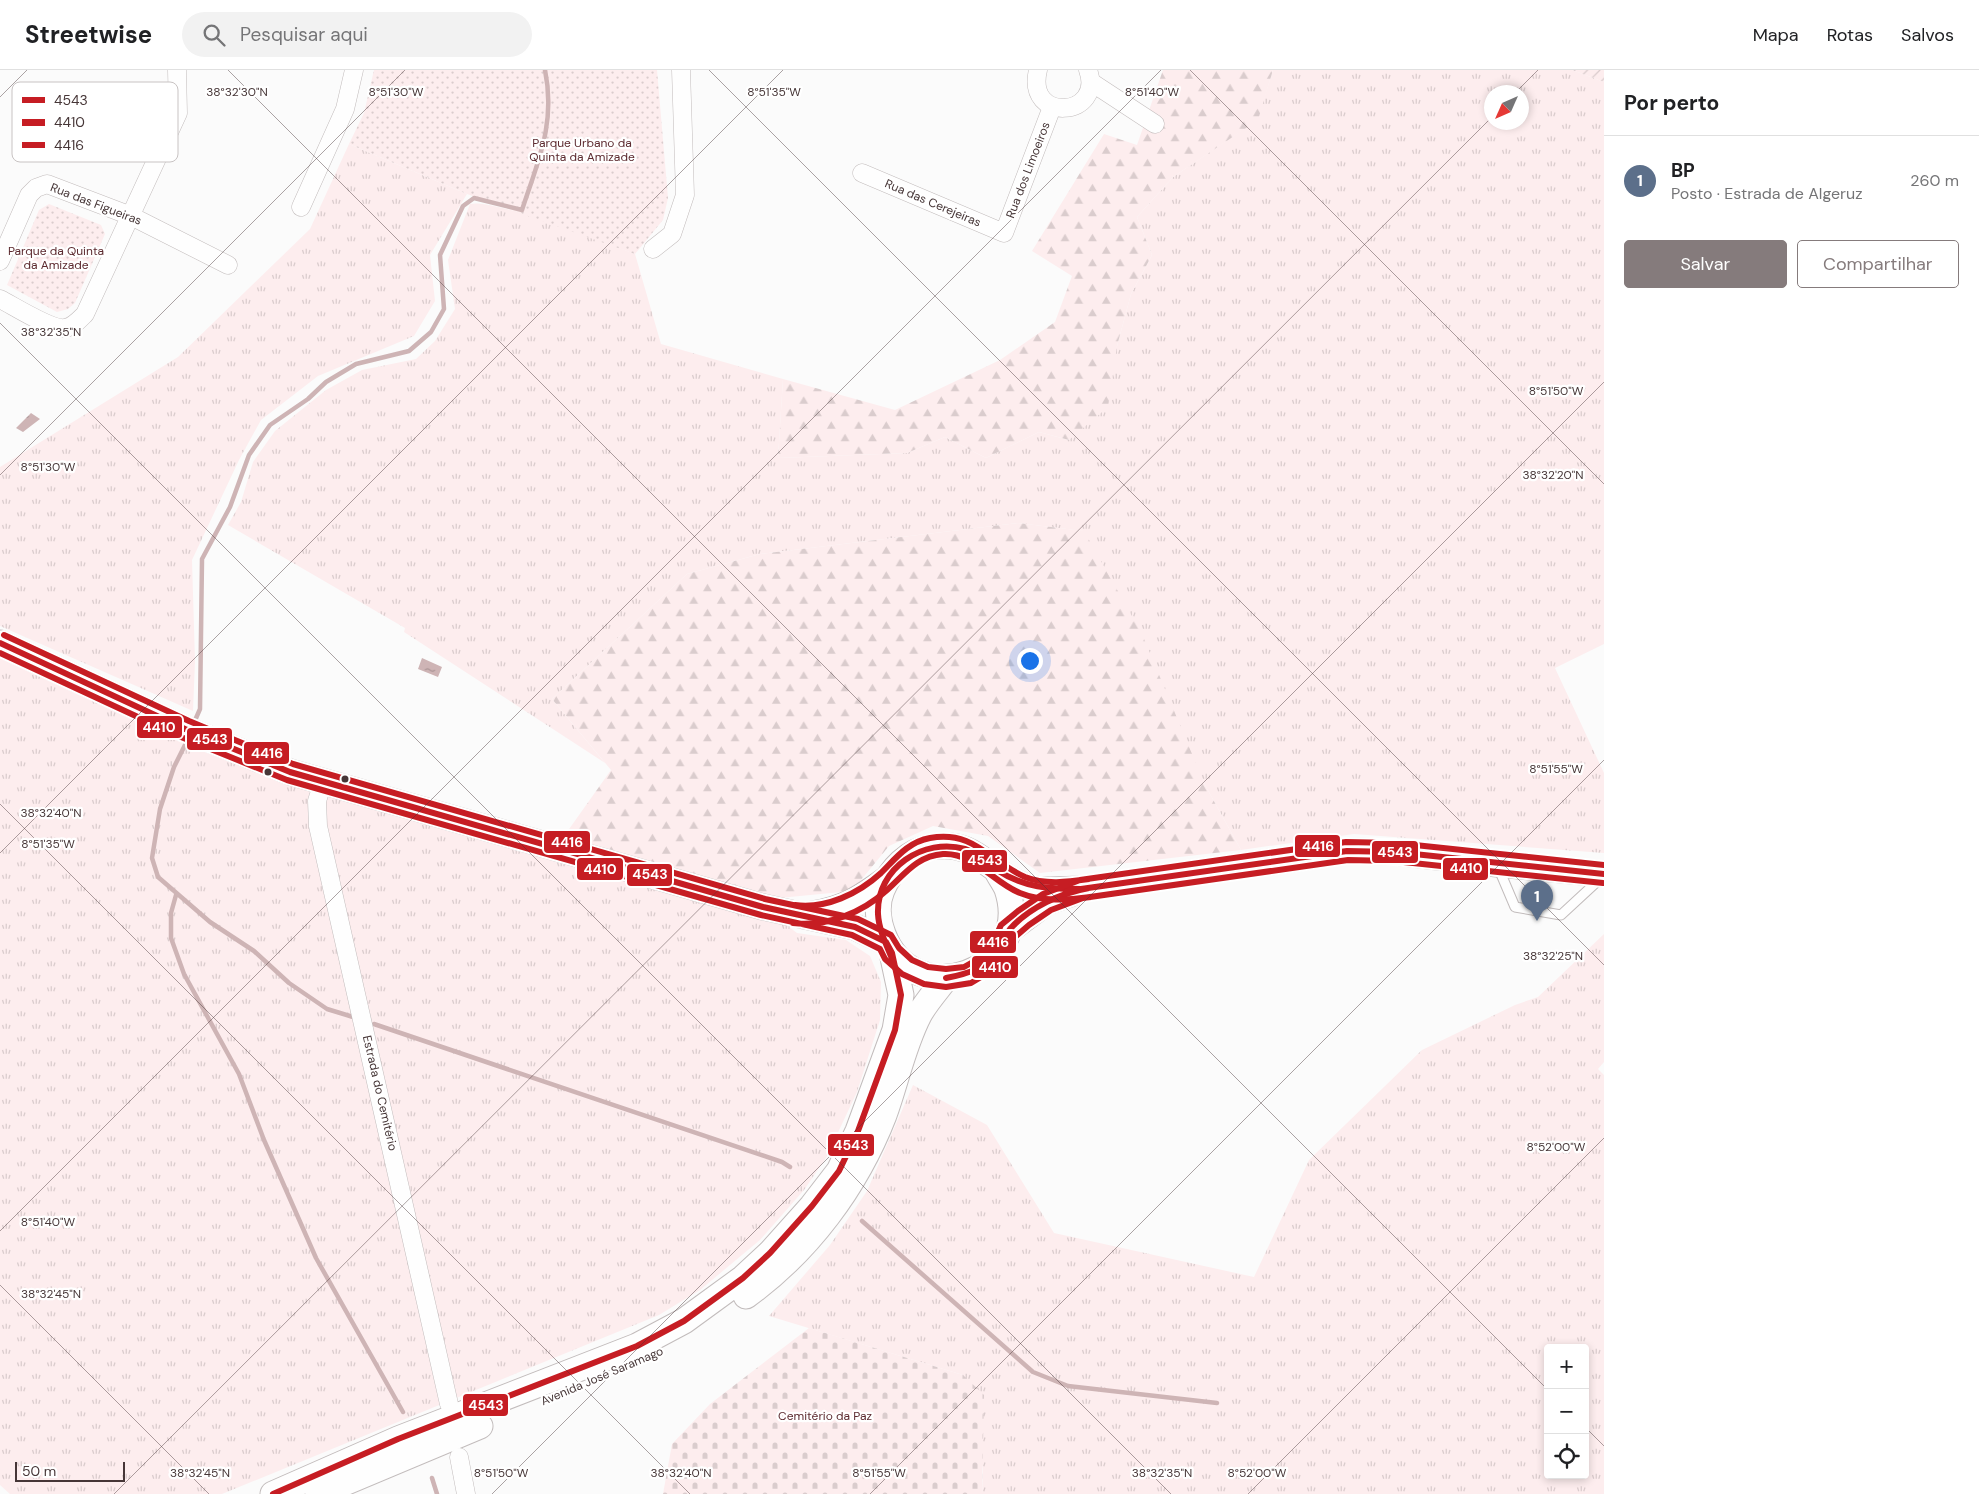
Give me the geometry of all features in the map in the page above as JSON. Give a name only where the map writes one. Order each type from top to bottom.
[{"type":"main road","points":[[0,643],[191,731],[290,772],[763,907],[855,927],[889,947],[907,966],[920,972],[946,978],[967,975],[985,965],[1000,950],[1008,931],[1011,909],[1007,888],[996,870]]},
{"type":"main road","points":[[889,947],[880,926],[878,910],[881,894],[887,879],[898,864],[913,853],[930,847],[948,846],[966,849],[982,857],[996,870],[1021,885],[1032,888],[1082,889],[1347,851],[1395,852],[1604,874]]},
{"type":"main road","points":[[802,916],[843,908],[887,879]]},
{"type":"main road","points":[[1008,931],[1047,902],[1082,889]]},
{"type":"main road","name":"Avenida José Saramago","points":[[273,1494],[398,1439],[637,1346],[684,1321],[743,1278],[812,1206],[838,1171],[858,1131],[895,1030],[901,995],[889,947]]},
{"type":"main road","name":"Avenida José Saramago","points":[[318,1494],[645,1360],[699,1330],[756,1289],[812,1234],[854,1179],[884,1114],[919,1015],[946,978]]},
{"type":"street","points":[[301,207],[345,109],[354,70]]},
{"type":"street","points":[[654,249],[672,234],[685,195],[681,70]]},
{"type":"street","points":[[1038,70],[1036,81],[1038,91],[1043,100],[1052,107],[1063,109],[1073,107],[1082,101],[1088,92],[1089,76]]},
{"type":"street","points":[[1089,76],[1155,124]]},
{"type":"street","name":"Rua dos Limoeiros","points":[[1004,233],[1052,107]]},
{"type":"street","points":[[0,299],[53,326],[66,328],[76,323],[85,314],[156,162]]},
{"type":"street","name":"Rua das Cerejeiras","points":[[862,173],[1004,233]]},
{"type":"street","name":"Rua das Figueiras","points":[[0,261],[29,194],[36,188],[47,184],[131,216],[228,265]]},
{"type":"street","name":"Estrada do Cemitério","points":[[323,782],[317,801],[318,826],[449,1404]]},
{"type":"street","points":[[459,1457],[466,1494]]},
{"type":"lane","points":[[1497,864],[1516,907],[1561,915],[1604,874]]},
{"type":"green space","name":"Parque Urbano da Quinta da Amizade","points":[[374,70],[657,70],[668,198],[663,220],[635,254],[467,194],[349,144],[364,113]]},
{"type":"green space","points":[[1163,70],[1273,70],[1258,120],[1173,177],[1137,217],[1152,255],[1131,294],[1117,346],[1108,407],[1069,440],[1039,432],[986,458],[945,437],[907,453],[778,458],[783,379],[895,410],[1000,360],[1055,322],[1072,276],[1032,251],[1104,134],[1137,145]]},
{"type":"green space","points":[[1273,70],[1572,70],[1604,82],[1604,644],[1555,668],[1604,773],[1604,853],[1354,834],[1241,850],[1205,785],[1083,531],[1018,523],[760,554],[687,574],[552,699],[605,763],[404,632],[405,628],[228,525],[241,502],[253,462],[275,431],[326,390],[362,370],[416,359],[435,341],[455,309],[448,260],[470,204],[483,204],[525,214],[635,254],[661,344],[783,379],[778,458],[907,453],[945,437],[986,458],[1039,432],[1069,440],[1117,346],[1131,294],[1152,255],[1137,217],[1173,177],[1257,120]]},
{"type":"green space","points":[[1572,70],[1604,70],[1604,82]]},
{"type":"green space","points":[[349,144],[467,194],[430,255],[435,301],[414,336],[318,376],[261,420],[239,460],[192,560],[195,661],[193,711],[0,626],[0,467],[178,357],[310,229]]},
{"type":"green space","name":"Parque da Quinta da Amizade","points":[[49,204],[101,225],[105,234],[75,303],[68,309],[57,312],[7,285],[39,210]]},
{"type":"green space","points":[[1018,523],[1084,531],[1142,634],[1205,785],[1241,850],[1040,873],[988,836],[933,826],[889,846],[852,891],[779,898],[562,839],[611,770],[552,699],[687,574],[760,554]]},
{"type":"green space","points":[[0,655],[182,736],[776,917],[797,933],[846,940],[870,956],[881,982],[880,1020],[857,1092],[826,1158],[804,1190],[760,1240],[700,1290],[659,1315],[222,1494],[10,1494],[0,1485]]},
{"type":"green space","points":[[1604,934],[1604,1062],[1598,1069],[1604,1075],[1604,1494],[982,1494],[983,1469],[963,1375],[769,1316],[830,1245],[867,1191],[913,1085],[987,1125],[1054,1233],[1254,1277],[1309,1160],[1422,1050],[1515,1005],[1538,997]]},
{"type":"green space","name":"Cemitério da Paz","points":[[809,1328],[963,1375],[984,1395],[982,1494],[663,1494],[672,1444],[710,1404]]},
{"type":"water","points":[[31,413],[40,419],[23,432],[16,428]]},
{"type":"water","points":[[422,658],[442,667],[438,677],[418,669]]},
{"type":"waterway","points":[[193,725],[200,709],[202,559],[230,507],[249,455],[270,425],[308,399],[326,382],[356,364],[409,351],[431,332],[444,309],[440,255],[463,206],[474,198],[522,210],[544,142],[547,125],[548,89],[545,70]]},
{"type":"waterway","points":[[188,739],[174,767],[160,809],[152,858],[158,877],[210,922],[254,951],[289,983],[327,1009],[353,1017]]},
{"type":"waterway","points":[[176,895],[171,913],[171,938],[184,974],[239,1074],[264,1140],[316,1258],[403,1412]]},
{"type":"waterway","points":[[374,1024],[782,1162],[790,1167]]},
{"type":"waterway","points":[[862,1221],[1033,1372],[1068,1386],[1217,1403]]},
{"type":"waterway","points":[[432,1478],[437,1494]]},
{"type":"transit line","name":"4416","points":[[4,635],[189,721],[293,764],[765,899],[858,919],[891,935],[899,948],[912,960],[928,967],[946,969],[964,967],[980,958],[992,945],[1001,925],[1018,911],[1043,894],[1080,880],[1346,842],[1396,843],[1604,865]]},
{"type":"transit line","name":"4543","points":[[0,643],[185,729],[290,772],[763,907],[855,927],[886,942],[892,953],[901,995],[895,1030],[858,1131],[839,1171],[812,1206],[770,1253],[743,1278],[684,1321],[637,1346],[398,1439],[273,1494]]},
{"type":"transit line","name":"4410","points":[[0,653],[181,737],[287,780],[761,915],[852,935],[880,949],[885,959],[902,974],[924,984],[946,987],[971,983],[991,971],[1006,955],[1015,937],[1029,925],[1051,910],[1083,898],[1348,860],[1394,861],[1603,883]]},
{"type":"transit line","name":"4416","points":[[795,905],[818,905],[852,893],[872,881],[909,847],[930,838],[958,838],[981,849],[1012,870],[1033,880],[1057,882],[1089,879]]},
{"type":"transit line","name":"4543","points":[[897,972],[879,921],[879,898],[885,883],[894,870],[905,860],[919,852],[934,848],[949,846],[965,849],[1017,881],[1059,889],[1081,889],[1347,851],[1395,852],[1604,874]]},
{"type":"transit line","name":"4410","points":[[793,923],[819,923],[855,912],[877,898],[919,862],[934,855],[943,854],[964,858],[1010,888],[1028,896],[1055,900],[1091,897]]},
{"type":"transit line","name":"4543","points":[[946,978],[970,972],[985,964],[997,953],[1010,929],[1036,908],[1057,897],[1089,888]]},
{"type":"place","name":"BP","points":[[1537,921]]}]
